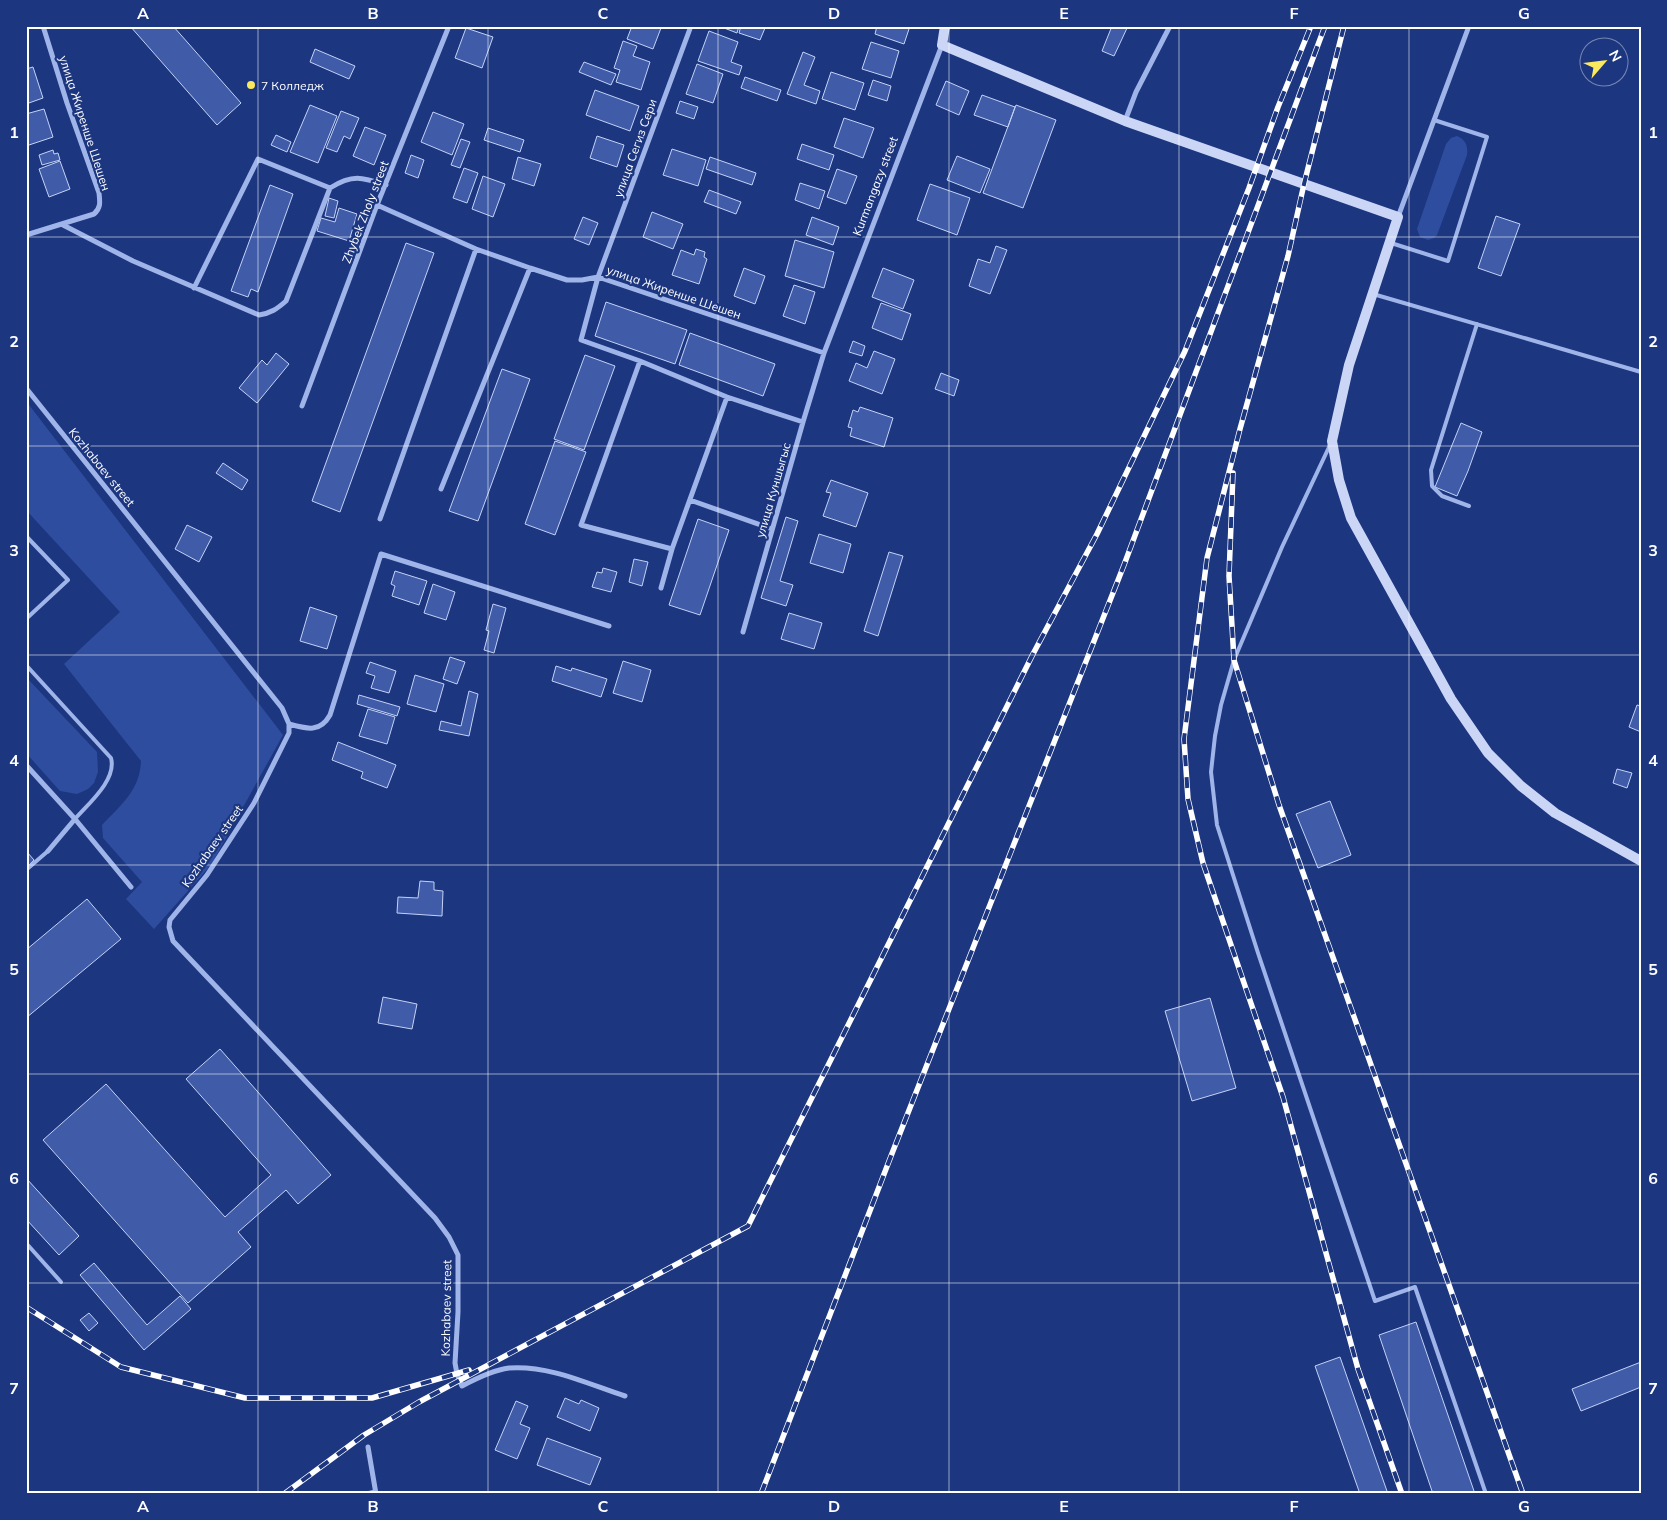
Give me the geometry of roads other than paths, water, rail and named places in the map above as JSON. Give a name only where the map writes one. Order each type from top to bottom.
[{"type":"main road","name":"Kurmangazy street","points":[[942,45],[945,26]]},
{"type":"main road","points":[[942,45],[1125,121],[1398,217],[1349,365],[1332,441],[1339,480],[1351,518],[1451,699],[1488,753],[1522,786],[1554,813],[1641,861]]},
{"type":"street","name":"улица Жиренше Шешен","points":[[26,235],[94,214],[101,205],[100,193],[67,103],[43,26]]},
{"type":"street","name":"Zhybek Zholy street","points":[[302,406],[377,205],[450,26]]},
{"type":"street","name":"улица Сегиз Сери","points":[[640,362],[581,340],[598,277],[691,26]]},
{"type":"street","points":[[1125,121],[1136,92],[1170,26]]},
{"type":"street","points":[[1398,217],[1469,26]]},
{"type":"street","name":"Kurmangazy street","points":[[824,353],[942,45]]},
{"type":"street","points":[[194,288],[258,159],[330,188]]},
{"type":"street","points":[[63,225],[134,261],[194,288],[259,315],[269,314],[286,301],[330,188],[339,182],[352,178],[365,178],[386,185]]},
{"type":"street","name":"улица Жиренше Шешен","points":[[377,205],[476,248],[566,280],[598,277],[824,353]]},
{"type":"street","points":[[380,519],[476,248]]},
{"type":"street","points":[[441,489],[530,268]]},
{"type":"street","name":"улица Куншыгыс","points":[[743,632],[824,353]]},
{"type":"street","points":[[672,549],[581,525],[640,362],[727,397],[803,422]]},
{"type":"street","name":"Kozhabaev street","points":[[26,388],[282,708],[289,724],[289,733],[254,803],[207,875],[170,920],[169,928],[173,941],[435,1218],[449,1237],[458,1255],[458,1312],[455,1363],[462,1386],[480,1376],[508,1368],[538,1368],[625,1396]]},
{"type":"street","points":[[661,588],[672,549],[727,397]]},
{"type":"street","points":[[690,500],[772,529]]},
{"type":"street","points":[[289,724],[304,728],[320,727],[330,714],[381,554],[609,626]]},
{"type":"street","points":[[26,765],[75,819],[131,887]]},
{"type":"street","points":[[48,851],[75,819]]},
{"type":"street","points":[[367,1494],[375,1493],[368,1447]]},
{"type":"lane","points":[[1390,242],[1448,261],[1487,137],[1434,120]]},
{"type":"lane","points":[[1373,294],[1641,372]]},
{"type":"lane","points":[[1469,506],[1442,496],[1432,486],[1431,470],[1477,324]]},
{"type":"lane","points":[[1332,441],[1282,547],[1234,660],[1221,705],[1211,772],[1217,825],[1375,1301],[1414,1287],[1486,1494]]},
{"type":"lane","points":[[26,536],[68,580],[26,619]]},
{"type":"lane","points":[[26,664],[111,758],[113,766],[101,791],[75,819]]},
{"type":"lane","points":[[26,870],[48,851]]},
{"type":"lane","points":[[26,1243],[61,1282]]},
{"type":"railway","points":[[284,1494],[364,1435],[419,1402],[748,1226],[1033,654],[1097,534],[1185,351],[1311,26]]},
{"type":"railway","points":[[761,1494],[891,1156],[1124,565],[1325,26]]},
{"type":"railway","points":[[1344,26],[1288,256],[1240,429],[1207,558],[1184,739],[1188,799],[1203,863],[1283,1097],[1358,1369],[1402,1494]]},
{"type":"railway","points":[[1233,473],[1229,576],[1234,660],[1279,805],[1523,1494]]},
{"type":"railway","points":[[26,1307],[121,1367],[245,1398],[372,1398],[469,1370]]},
{"type":"place","name":"7 Колледж","points":[[251,85]]}]
